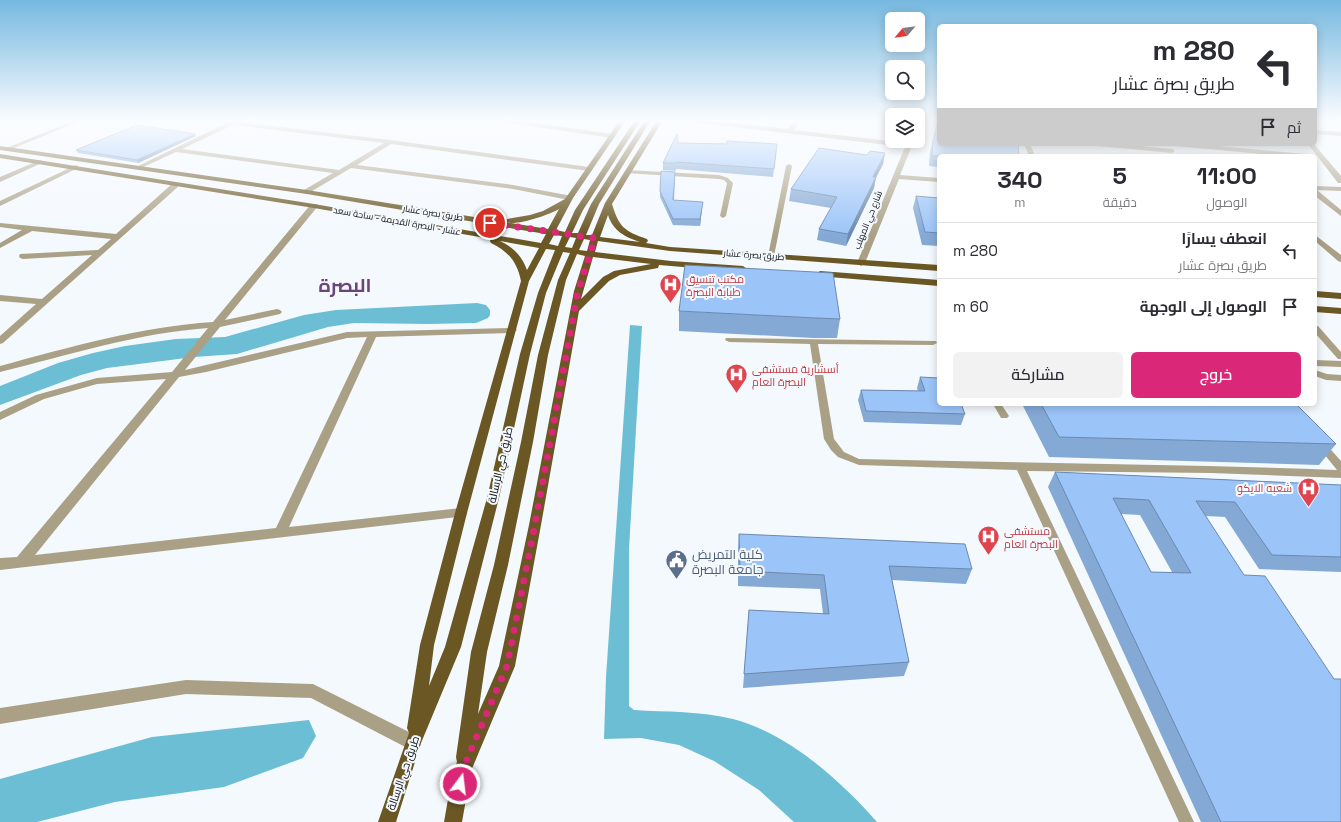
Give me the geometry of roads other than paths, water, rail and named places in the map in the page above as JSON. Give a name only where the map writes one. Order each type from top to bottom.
[{"type":"main road","name":"عشار - البصرة القديمة - ساحة سعد","points":[[16,158],[314,206],[543,247],[671,264],[750,269]]},
{"type":"main road","name":"طريق بصرة عشار","points":[[77,158],[307,192],[479,221],[671,249],[937,268]]},
{"type":"main road","points":[[413,743],[427,645],[461,513],[525,281],[569,198],[596,158]]},
{"type":"main road","name":"طريق حي الرسالة","points":[[387,822],[413,743],[453,647],[493,498],[525,354],[542,293],[554,262],[579,210],[613,158]]},
{"type":"main road","name":"طريق حي الرسالة","points":[[453,822],[479,652],[501,565],[527,442],[543,355],[562,280],[595,204],[624,158]]},
{"type":"main road","name":"طريق حي الرسالة","points":[[462,771],[507,666],[578,291],[595,238],[609,203],[636,158]]},
{"type":"main road","points":[[479,221],[507,221],[533,217],[555,210],[569,198]]},
{"type":"main road","points":[[609,203],[612,220],[620,229],[634,237],[671,249]]},
{"type":"main road","points":[[482,236],[499,243],[514,254],[523,267],[525,281]]},
{"type":"main road","points":[[574,310],[606,279],[617,273],[671,264]]},
{"type":"main road","points":[[813,274],[937,282]]},
{"type":"main road","points":[[1317,294],[1341,296]]},
{"type":"main road","points":[[1317,309],[1341,311]]},
{"type":"street","points":[[139,167],[158,158]]},
{"type":"street","points":[[238,158],[340,172]]},
{"type":"street","points":[[307,192],[363,158]]},
{"type":"street","points":[[511,158],[589,169]]},
{"type":"street","name":"شارع حي المهلب","points":[[861,263],[904,158]]},
{"type":"street","points":[[1319,158],[1341,181]]},
{"type":"street","points":[[0,180],[40,162]]},
{"type":"street","points":[[350,166],[513,188],[569,198]]},
{"type":"street","points":[[0,204],[76,167]]},
{"type":"street","points":[[896,177],[937,180]]},
{"type":"street","points":[[0,341],[176,185]]},
{"type":"street","points":[[1317,188],[1341,189]]},
{"type":"street","points":[[1317,194],[1341,214]]},
{"type":"street","points":[[21,562],[173,375],[184,364],[314,206]]},
{"type":"street","points":[[0,225],[118,237]]},
{"type":"street","points":[[0,246],[31,228]]},
{"type":"street","points":[[1317,239],[1341,259]]},
{"type":"street","points":[[23,256],[101,252]]},
{"type":"street","points":[[0,298],[44,302]]},
{"type":"street","points":[[0,369],[75,349],[137,335],[184,327],[212,329],[277,312]]},
{"type":"street","points":[[0,416],[40,398],[65,389],[97,381],[173,375],[206,369],[347,335],[512,330]]},
{"type":"street","points":[[280,533],[373,334]]},
{"type":"street","points":[[0,564],[461,513]]},
{"type":"street","points":[[0,716],[186,687],[313,691],[413,743]]},
{"type":"lane","points":[[772,256],[789,166]]},
{"type":"lane","points":[[627,172],[719,177],[726,179],[730,183],[723,216]]},
{"type":"lane","points":[[1317,330],[1341,357]]},
{"type":"lane","points":[[729,340],[933,343]]},
{"type":"lane","points":[[814,342],[829,439],[834,450],[846,458],[859,462],[1020,467],[1211,469],[1341,474]]},
{"type":"lane","points":[[1319,363],[1341,364]]},
{"type":"lane","points":[[1317,374],[1326,377],[1341,378]]},
{"type":"lane","points":[[998,406],[1004,416]]},
{"type":"lane","points":[[1317,439],[1341,468]]},
{"type":"lane","points":[[1020,467],[1187,822]]},
{"type":"water","points":[[477,303],[486,305],[490,310],[490,315],[488,318],[476,323],[354,323],[328,327],[237,354],[194,357],[107,368],[81,375],[0,405],[0,386],[58,363],[125,346],[176,339],[225,337],[304,315],[336,310]]},
{"type":"water","points":[[630,325],[642,326],[629,549],[629,706],[634,710],[696,713],[721,716],[754,726],[793,747],[812,760],[847,790],[877,822],[794,822],[759,790],[714,761],[679,745],[641,738],[604,739],[606,677]]},
{"type":"water","points":[[309,720],[316,736],[303,758],[224,787],[115,802],[37,822],[0,822],[0,779],[152,737]]},
{"type":"place","name":"مكتب تنسيق طبابة البصرة","points":[[671,304]]},
{"type":"place","name":"أسشارية مستشفى البصرة العام","points":[[736,394]]},
{"type":"place","name":"شعبه الايكو","points":[[1308,508]]},
{"type":"place","name":"مستشفى البصرة العام","points":[[989,556]]},
{"type":"place","name":"كلية التمريض جامعة البصرة","points":[[677,580]]},
{"type":"district","name":"البصرة","points":[[345,285]]}]
